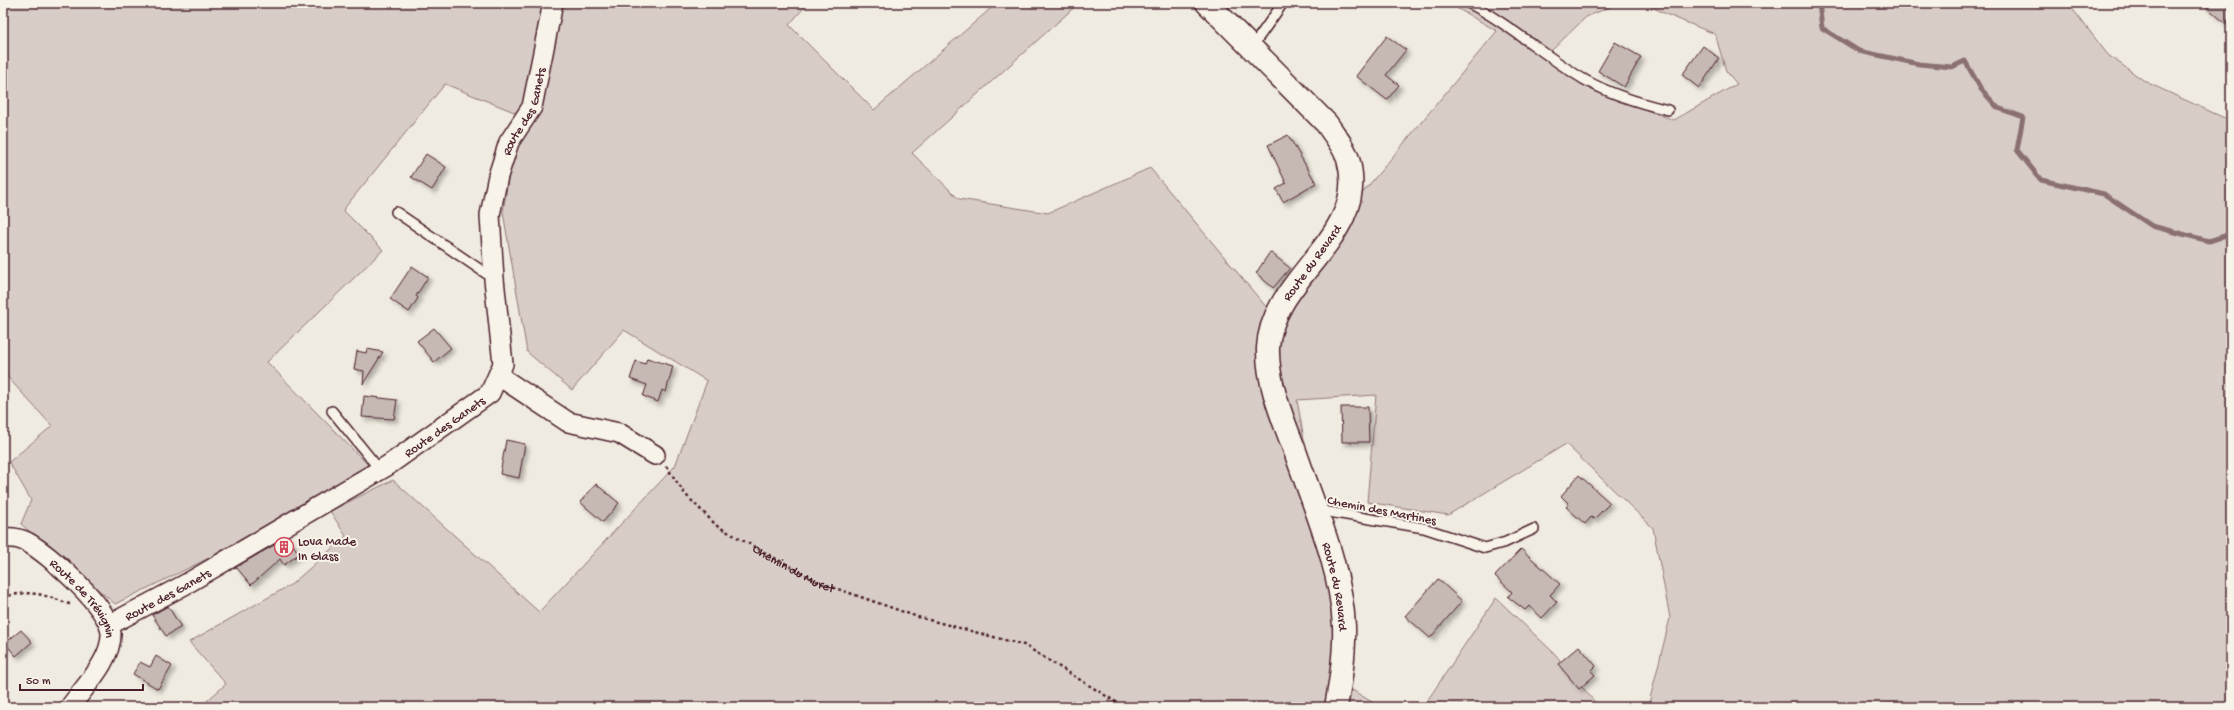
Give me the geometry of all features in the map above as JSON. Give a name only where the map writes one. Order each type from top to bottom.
[{"type":"main road","name":"Route du Revard","points":[[1206,3],[1252,47],[1327,124],[1344,151],[1351,175],[1344,214],[1334,233],[1289,290],[1277,311],[1270,329],[1269,364],[1279,407],[1332,560],[1341,599],[1344,627],[1343,663],[1336,707]]},
{"type":"street","name":"Route des Ganets","points":[[105,618],[186,584],[380,470],[490,393],[499,376],[503,364],[494,279],[490,215],[498,176],[509,142],[532,107],[553,3]]},
{"type":"street","points":[[499,376],[568,422],[619,433],[655,455]]},
{"type":"street","name":"Route de Trévignin","points":[[3,538],[19,539],[36,548],[86,591],[105,618],[110,632],[108,649],[100,665],[70,707]]},
{"type":"lane","points":[[1252,47],[1283,3]]},
{"type":"lane","points":[[1468,3],[1501,20],[1585,80],[1638,103],[1668,110]]},
{"type":"lane","points":[[396,212],[494,279]]},
{"type":"lane","points":[[332,411],[380,470]]},
{"type":"lane","name":"Chemin des Martines","points":[[1314,510],[1424,528],[1485,548],[1506,542],[1534,529]]},
{"type":"path","name":"Chemin du Muret","points":[[655,455],[672,471],[685,494],[717,526],[818,582],[918,616],[1024,645],[1124,707]]},
{"type":"path","points":[[3,597],[18,593],[34,592],[93,612],[105,618]]},
{"type":"shaded area","points":[[3,3],[808,3],[789,25],[874,110],[997,3],[1079,3],[912,153],[959,199],[1048,213],[1150,168],[1267,308],[1497,31],[1448,3],[1619,3],[1586,17],[1550,52],[1592,90],[1674,120],[1737,84],[1726,71],[1715,34],[1668,15],[1644,3],[2068,3],[2108,55],[2146,82],[2231,121],[2231,707],[1648,707],[1670,618],[1653,528],[1566,444],[1448,515],[1367,502],[1376,395],[1297,400],[1349,688],[1380,707],[200,707],[226,684],[189,642],[292,584],[346,536],[330,511],[393,480],[539,612],[675,466],[707,381],[624,330],[572,390],[527,352],[503,212],[519,114],[445,84],[343,210],[383,250],[267,362],[368,465],[209,558],[115,604],[21,524],[31,500],[9,462],[52,426],[3,372]]},
{"type":"shaded area","points":[[1496,598],[1554,653],[1599,707],[1423,707]]},
{"type":"building","points":[[2202,3],[2231,3],[2231,16],[2225,23]]},
{"type":"building","points":[[1387,36],[1406,50],[1386,75],[1399,85],[1387,100],[1356,76]]},
{"type":"building","points":[[1615,42],[1641,57],[1624,87],[1598,71]]},
{"type":"building","points":[[1703,46],[1719,58],[1699,88],[1682,75]]},
{"type":"building","points":[[1288,135],[1316,183],[1283,202],[1276,189],[1286,183],[1268,145]]},
{"type":"building","points":[[426,154],[446,167],[432,190],[411,177]]},
{"type":"building","points":[[1270,252],[1290,268],[1273,288],[1256,273]]},
{"type":"building","points":[[412,266],[428,277],[416,296],[418,298],[409,312],[390,299]]},
{"type":"building","points":[[434,328],[451,348],[434,362],[417,341]]},
{"type":"building","points":[[367,349],[383,352],[363,384],[364,371],[354,369],[357,351],[366,353]]},
{"type":"building","points":[[647,358],[673,366],[666,392],[662,390],[658,402],[643,396],[647,385],[630,379],[636,361],[645,364]]},
{"type":"building","points":[[364,396],[397,400],[394,419],[362,417]]},
{"type":"building","points":[[1341,407],[1368,407],[1369,442],[1342,442]]},
{"type":"building","points":[[506,440],[525,444],[519,478],[500,474]]},
{"type":"building","points":[[1579,475],[1610,503],[1594,519],[1591,517],[1585,524],[1566,507],[1569,504],[1561,496]]},
{"type":"building","points":[[596,484],[619,503],[603,522],[580,502]]},
{"type":"building","points":[[288,537],[299,554],[284,565],[280,559],[251,585],[236,567]]},
{"type":"building","points":[[1521,549],[1560,584],[1550,595],[1557,602],[1542,618],[1529,606],[1525,610],[1508,597],[1512,592],[1495,576]]},
{"type":"building","points":[[1438,579],[1462,601],[1430,638],[1405,616]]},
{"type":"building","points":[[168,606],[181,627],[166,636],[152,615]]},
{"type":"building","points":[[21,630],[32,642],[16,656],[5,643]]},
{"type":"building","points":[[1579,646],[1596,666],[1591,671],[1595,675],[1579,689],[1558,664]]},
{"type":"building","points":[[156,656],[172,666],[158,689],[133,674],[140,662],[150,667]]},
{"type":"waterway","points":[[1819,3],[1822,28],[1859,51],[1919,64],[1952,67],[1965,61],[1981,89],[1998,108],[2023,117],[2017,150],[2041,180],[2104,194],[2152,226],[2209,241],[2231,234]]},
{"type":"place","name":"Lova Made In Glass","points":[[284,547]]}]
